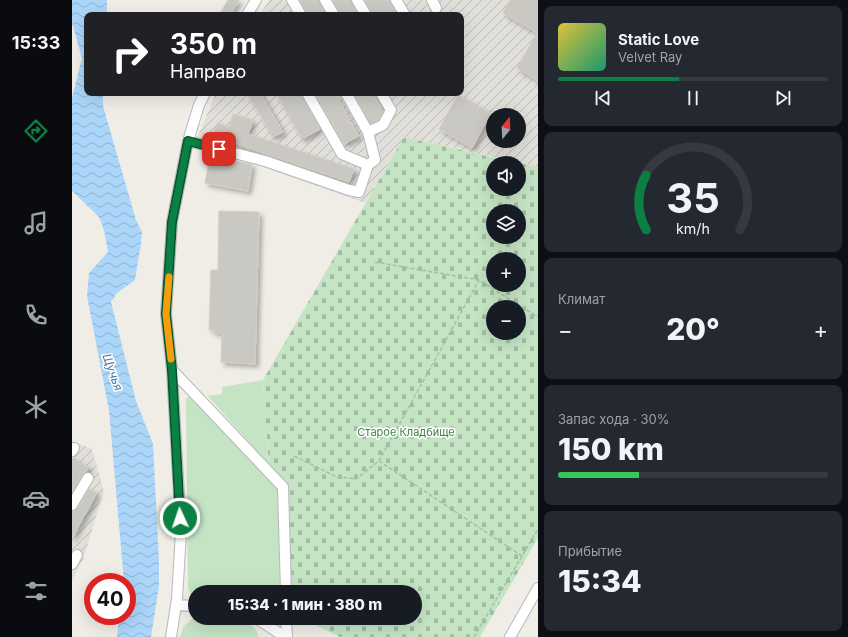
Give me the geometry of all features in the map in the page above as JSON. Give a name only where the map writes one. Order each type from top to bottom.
[{"type":"street","points":[[250,12],[256,0]]},
{"type":"street","points":[[292,0],[299,12]]},
{"type":"street","points":[[325,0],[332,12]]},
{"type":"street","points":[[357,0],[364,12]]},
{"type":"street","points":[[396,0],[402,12]]},
{"type":"street","points":[[171,637],[176,605],[181,532],[172,370],[166,314],[172,222],[188,141],[199,105],[204,96]]},
{"type":"street","points":[[309,96],[342,154],[368,165]]},
{"type":"street","points":[[188,141],[265,161],[349,190],[359,192],[368,165],[375,160],[368,132],[348,96]]},
{"type":"street","points":[[368,132],[382,125],[391,110],[383,96]]},
{"type":"street","points":[[172,370],[283,486],[286,585]]},
{"type":"street","points":[[72,504],[88,478]]},
{"type":"street","points":[[510,637],[538,588]]},
{"type":"street","points":[[176,605],[188,606]]},
{"type":"street","points":[[263,625],[272,633],[286,637],[286,625]]},
{"type":"path","points":[[375,262],[479,280],[538,317]]},
{"type":"path","points":[[294,456],[335,476],[356,479],[379,461],[479,280]]},
{"type":"path","points":[[379,461],[522,556]]},
{"type":"path","points":[[474,637],[538,529]]},
{"type":"shaded area","points":[[269,0],[538,0],[538,167],[526,164],[526,156],[489,156],[404,137],[365,203],[195,143],[215,96],[464,96],[464,12],[262,12]]},
{"type":"shaded area","points":[[72,441],[92,449],[104,491],[83,560],[72,580]]},
{"type":"green space","name":"Старое Кладбище","points":[[404,137],[487,156],[486,156],[486,196],[526,196],[526,164],[538,167],[538,538],[480,637],[340,637],[315,625],[422,625],[422,585],[292,585],[285,484],[269,465],[263,380]]},
{"type":"green space","points":[[263,380],[269,465],[208,396],[222,394],[222,387]]},
{"type":"green space","points":[[190,395],[279,490],[283,585],[188,585],[188,587],[186,399]]},
{"type":"green space","points":[[188,622],[188,625],[252,625],[259,637],[180,637],[183,627]]},
{"type":"water","name":"Щучья","points":[[72,0],[107,0],[107,12],[84,12],[84,96],[103,96],[103,106],[136,220],[142,232],[135,280],[117,293],[111,302],[136,401],[153,444],[159,586],[151,637],[117,637],[118,625],[136,625],[136,573],[123,573],[109,410],[87,296],[89,273],[108,252],[104,230],[99,217],[72,191],[72,98],[82,58],[72,23]]},
{"type":"building","points":[[228,0],[239,0],[232,12],[221,12]]},
{"type":"building","points":[[300,0],[319,0],[325,12],[306,12]]},
{"type":"building","points":[[333,0],[351,0],[357,12],[339,12]]},
{"type":"building","points":[[365,0],[390,0],[396,12],[371,12]]},
{"type":"building","points":[[510,0],[538,0],[538,81],[517,68],[537,33],[503,13]]},
{"type":"building","points":[[249,96],[262,96],[283,132],[273,137]]},
{"type":"building","points":[[278,96],[303,96],[320,129],[302,139]]},
{"type":"building","points":[[317,96],[337,96],[359,136],[344,144]]},
{"type":"building","points":[[355,96],[374,96],[383,112],[378,120],[371,124]]},
{"type":"building","points":[[457,96],[486,110],[486,122],[472,148],[439,129]]},
{"type":"building","points":[[233,114],[253,120],[248,134],[354,169],[349,182],[213,136],[217,123],[229,127]]},
{"type":"building","points":[[210,157],[252,164],[248,191],[205,183]]},
{"type":"building","points":[[219,211],[259,212],[255,364],[221,362],[222,333],[214,333],[215,330],[209,330],[211,270],[218,270]]},
{"type":"building","points":[[74,458],[89,467],[82,475],[72,492],[72,462]]},
{"type":"building","points":[[89,489],[97,493],[72,538],[72,511],[78,508]]},
{"type":"slow traffic","points":[[169,277],[166,314],[171,359]]},
{"type":"route","points":[[180,518],[172,370],[166,314],[172,222],[188,141],[219,149]]}]
